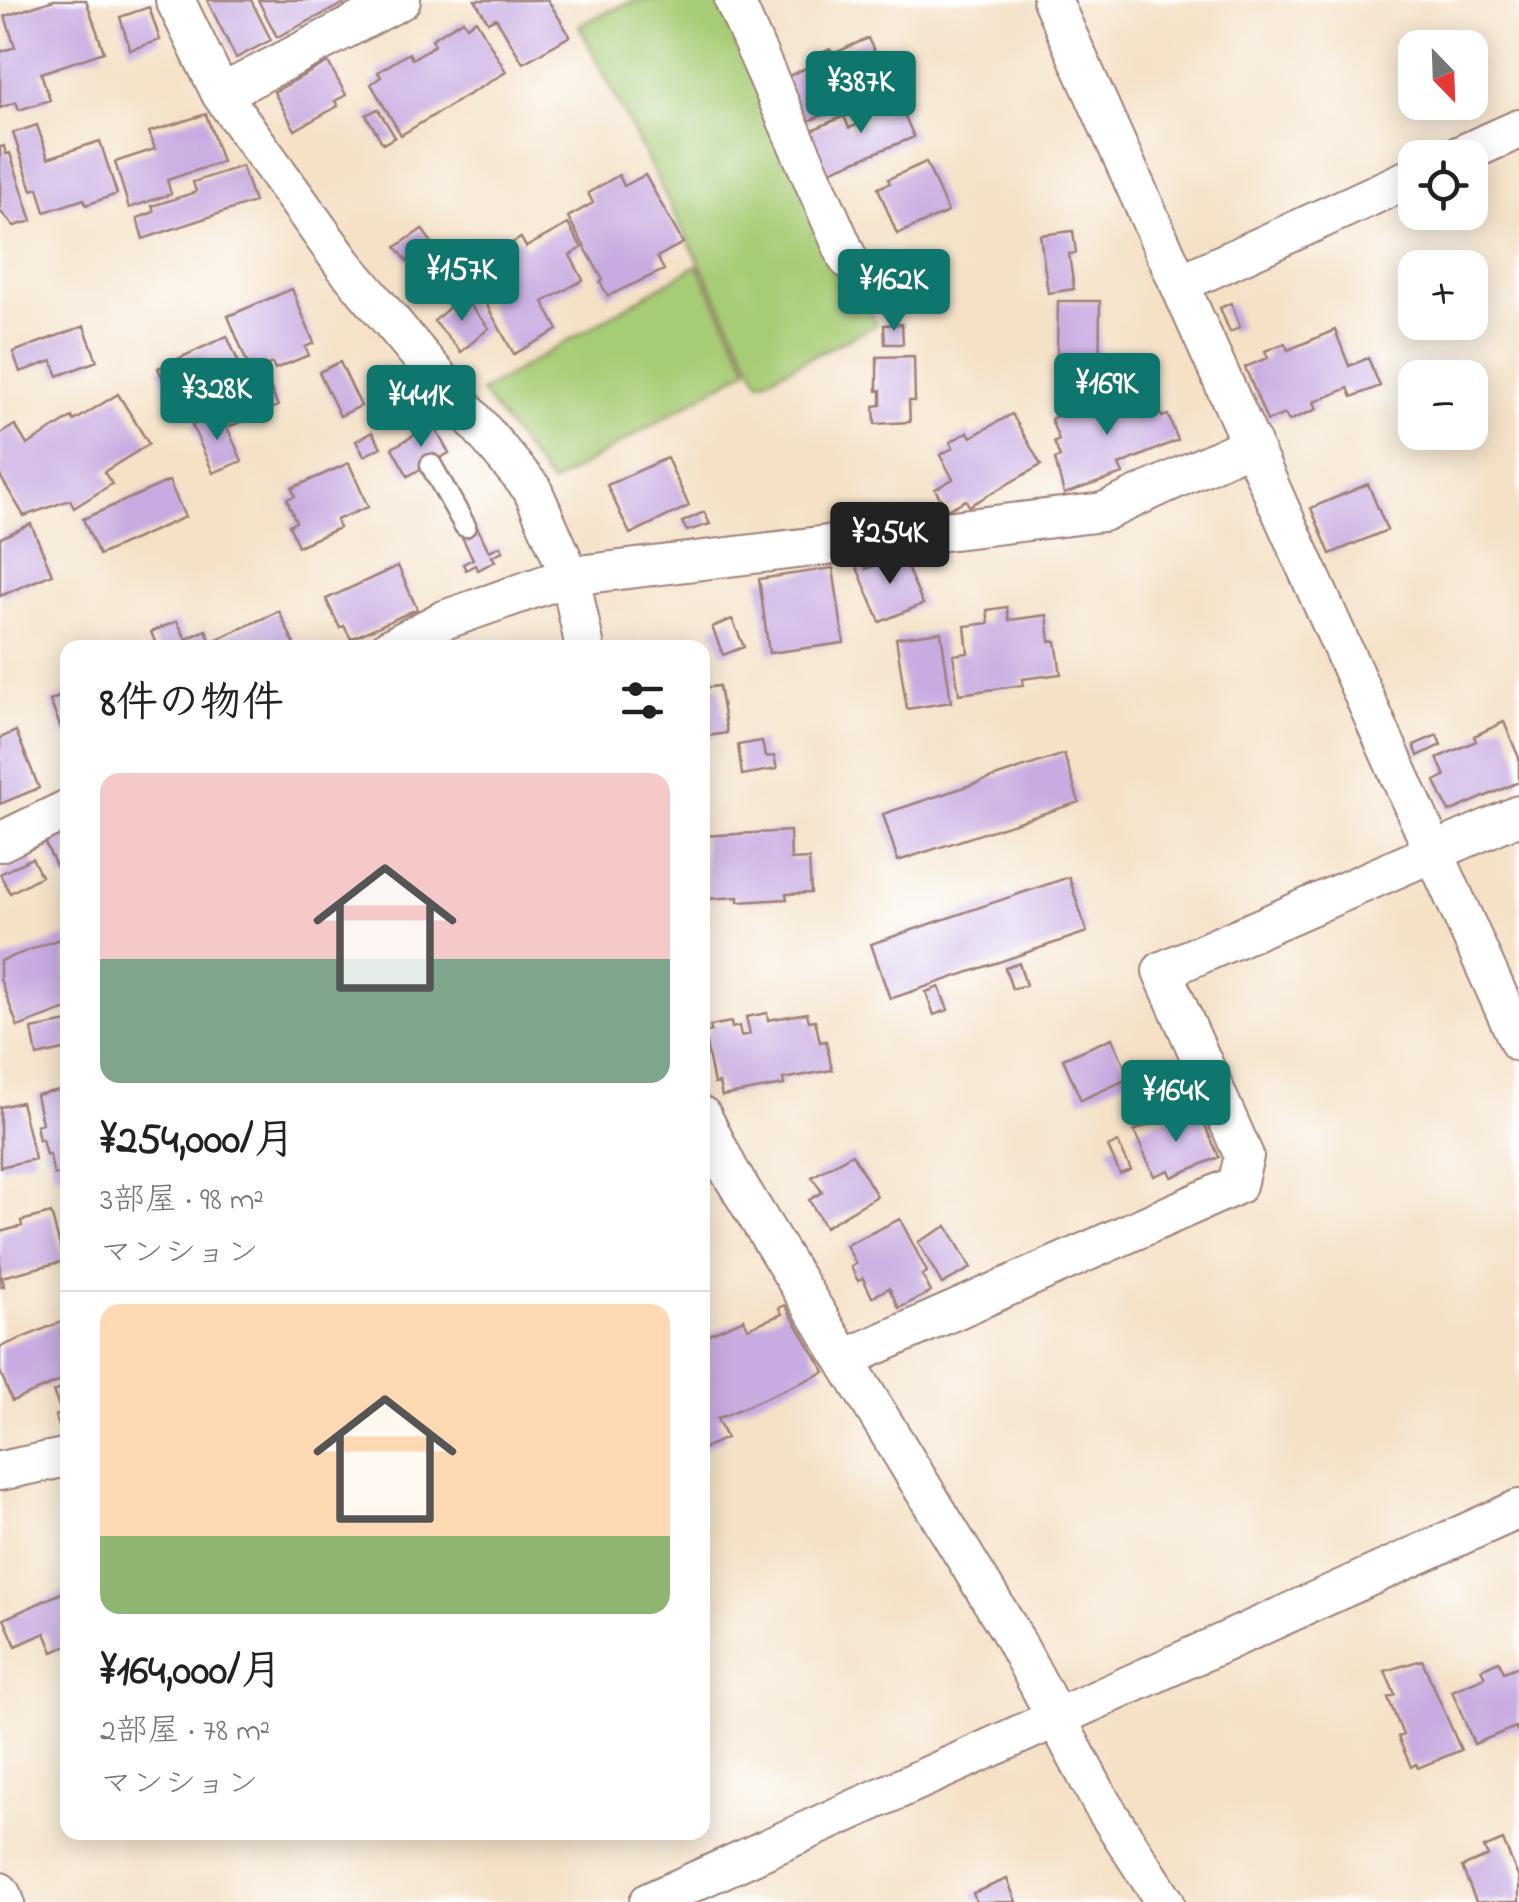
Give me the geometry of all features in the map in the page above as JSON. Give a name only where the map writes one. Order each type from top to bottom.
[{"type":"street","points":[[175,0],[221,94],[344,265],[532,490],[570,576],[583,640]]},
{"type":"street","points":[[221,94],[401,0]]},
{"type":"street","points":[[734,0],[848,258]]},
{"type":"street","points":[[1052,0],[1519,1042]]},
{"type":"street","points":[[1488,142],[1519,128]]},
{"type":"street","points":[[1181,283],[1398,184]]},
{"type":"street","points":[[405,640],[444,620],[570,576],[1102,512],[1252,444]]},
{"type":"street","points":[[0,842],[60,813]]},
{"type":"street","points":[[845,1359],[1237,1186],[1244,1156],[1162,971],[1519,816]]},
{"type":"street","points":[[710,1150],[716,1176],[845,1359],[1010,1632],[1102,1804],[1164,1902]]},
{"type":"street","points":[[0,1471],[60,1459]]},
{"type":"street","points":[[650,1902],[1519,1510]]},
{"type":"street","points":[[0,1892],[5,1902]]},
{"type":"lane","points":[[431,466],[465,526]]},
{"type":"green space","points":[[635,0],[722,0],[856,272],[876,325],[760,382],[579,25]]},
{"type":"green space","points":[[697,265],[749,368],[551,484],[481,392]]},
{"type":"building","points":[[54,0],[86,0],[104,52],[41,73],[50,100],[19,110],[16,102],[0,108],[0,52],[15,47],[5,16]]},
{"type":"building","points":[[207,0],[251,0],[271,40],[236,58]]},
{"type":"building","points":[[258,0],[351,0],[277,37]]},
{"type":"building","points":[[475,0],[548,0],[570,36],[523,63],[496,18],[488,22]]},
{"type":"building","points":[[149,7],[160,40],[130,50],[120,17]]},
{"type":"building","points":[[463,20],[467,26],[476,20],[506,72],[401,135],[371,84],[381,77],[378,72],[409,53],[412,59],[435,45],[432,39]]},
{"type":"building","points":[[868,38],[888,81],[884,83],[887,89],[804,123],[784,78],[817,63],[815,56],[830,49],[833,54]]},
{"type":"building","points":[[328,62],[346,95],[335,101],[338,106],[295,130],[274,92]]},
{"type":"building","points":[[898,100],[914,137],[828,172],[810,131],[844,116],[849,128],[867,121],[864,114]]},
{"type":"building","points":[[378,109],[395,137],[383,144],[366,115]]},
{"type":"building","points":[[206,114],[222,162],[167,180],[171,194],[129,208],[115,162],[155,149],[149,132]]},
{"type":"building","points":[[37,125],[48,158],[100,141],[117,194],[86,205],[84,199],[45,212],[38,188],[32,190],[13,133]]},
{"type":"building","points":[[4,146],[6,154],[10,153],[32,221],[14,226],[0,211],[0,147]]},
{"type":"building","points":[[926,162],[948,212],[897,234],[878,188],[890,183],[888,179]]},
{"type":"building","points":[[242,166],[254,202],[143,239],[137,218],[154,212],[152,206],[196,192],[193,182]]},
{"type":"building","points":[[619,175],[624,186],[645,175],[683,243],[657,257],[664,270],[608,296],[568,217],[593,203],[588,193]]},
{"type":"building","points":[[568,224],[582,248],[570,255],[583,280],[543,302],[558,330],[514,354],[486,304],[503,296],[484,259],[521,238],[526,247]]},
{"type":"building","points":[[422,229],[432,243],[407,261],[396,247]]},
{"type":"building","points":[[1073,231],[1076,253],[1069,254],[1074,289],[1048,293],[1040,235]]},
{"type":"building","points":[[292,289],[314,343],[305,347],[309,355],[275,369],[272,363],[251,372],[228,316]]},
{"type":"building","points":[[462,296],[489,328],[461,352],[434,321]]},
{"type":"building","points":[[1058,301],[1100,301],[1099,397],[1073,396],[1073,401],[1056,401]]},
{"type":"building","points":[[1231,303],[1240,327],[1230,332],[1220,308]]},
{"type":"building","points":[[902,324],[903,344],[885,344],[884,325]]},
{"type":"building","points":[[84,326],[97,361],[58,376],[52,361],[20,372],[13,352]]},
{"type":"building","points":[[1335,330],[1349,366],[1368,358],[1380,386],[1352,397],[1348,388],[1314,402],[1317,409],[1289,421],[1285,414],[1267,421],[1245,367],[1268,358],[1265,351],[1285,343],[1288,350]]},
{"type":"building","points":[[227,336],[245,377],[177,409],[158,368]]},
{"type":"building","points":[[914,356],[915,401],[909,401],[910,422],[875,424],[874,406],[881,405],[877,357]]},
{"type":"building","points":[[340,362],[361,406],[340,416],[319,372]]},
{"type":"building","points":[[269,385],[278,406],[231,426],[222,405]]},
{"type":"building","points":[[1150,389],[1162,417],[1168,415],[1178,440],[1119,465],[1123,474],[1064,494],[1055,459],[1060,457],[1054,442],[1059,440],[1051,419],[1055,417],[1053,411],[1074,401],[1077,408],[1089,402],[1092,409],[1112,400],[1114,405]]},
{"type":"building","points":[[118,394],[149,444],[104,472],[112,484],[74,508],[70,500],[24,516],[0,476],[0,434],[15,425],[27,445]]},
{"type":"building","points":[[221,413],[242,461],[213,473],[192,425]]},
{"type":"building","points":[[1012,414],[1041,465],[969,506],[966,500],[947,510],[935,489],[953,479],[940,455],[953,448],[950,442],[968,432],[971,437]]},
{"type":"building","points":[[433,425],[449,453],[408,476],[392,448]]},
{"type":"building","points":[[372,432],[381,447],[364,456],[356,441]]},
{"type":"building","points":[[667,458],[689,506],[630,534],[607,485]]},
{"type":"building","points":[[349,463],[368,507],[336,520],[339,528],[298,546],[289,525],[296,522],[287,499],[295,496],[292,488]]},
{"type":"building","points":[[169,481],[185,517],[99,555],[83,519]]},
{"type":"building","points":[[1368,484],[1387,530],[1330,554],[1311,508]]},
{"type":"building","points":[[704,512],[710,524],[687,531],[682,522]]},
{"type":"building","points":[[31,524],[52,574],[0,596],[0,538]]},
{"type":"building","points":[[476,525],[489,551],[500,546],[503,551],[492,556],[495,561],[478,570],[475,565],[466,570],[463,564],[473,559],[460,533]]},
{"type":"building","points":[[901,554],[923,604],[880,622],[855,563],[862,560],[866,569]]},
{"type":"building","points":[[398,566],[417,609],[351,639],[344,626],[340,628],[326,599]]},
{"type":"building","points":[[833,568],[844,643],[769,653],[759,579]]},
{"type":"building","points":[[1007,607],[1009,620],[1047,615],[1050,641],[1056,641],[1061,674],[1022,679],[1023,685],[959,694],[953,655],[968,653],[965,626],[989,623],[987,610]]},
{"type":"building","points":[[279,611],[292,640],[215,640]]},
{"type":"building","points":[[732,619],[744,647],[723,655],[712,627]]},
{"type":"building","points":[[177,621],[186,639],[206,630],[210,640],[154,640],[151,632]]},
{"type":"building","points":[[941,632],[951,702],[907,709],[896,638]]},
{"type":"building","points":[[719,686],[727,733],[710,736],[710,687]]},
{"type":"building","points":[[60,696],[60,726],[50,701]]},
{"type":"building","points":[[1504,722],[1519,758],[1519,782],[1449,812],[1435,781],[1445,776],[1437,758],[1476,741],[1474,736]]},
{"type":"building","points":[[16,731],[39,788],[0,804],[0,738]]},
{"type":"building","points":[[1437,735],[1441,745],[1418,756],[1414,745]]},
{"type":"building","points":[[762,741],[765,757],[774,756],[777,769],[742,775],[738,745]]},
{"type":"building","points":[[1064,754],[1079,802],[898,861],[883,814]]},
{"type":"building","points":[[60,827],[60,874],[41,835]]},
{"type":"building","points":[[790,831],[791,860],[809,859],[811,893],[786,894],[787,899],[738,902],[738,897],[710,899],[710,836]]},
{"type":"building","points":[[32,858],[41,876],[10,893],[0,874]]},
{"type":"building","points":[[1069,877],[1087,932],[890,999],[871,944]]},
{"type":"building","points":[[60,939],[60,1012],[18,1027],[0,979],[0,961]]},
{"type":"building","points":[[1019,963],[1026,985],[1012,989],[1005,968]]},
{"type":"building","points":[[939,987],[948,1010],[934,1015],[926,992]]},
{"type":"building","points":[[767,1013],[768,1020],[807,1013],[809,1021],[815,1020],[820,1042],[826,1041],[832,1070],[783,1079],[784,1085],[722,1096],[719,1083],[714,1084],[710,1064],[710,1026],[731,1022],[732,1028],[739,1026],[741,1036],[750,1034],[746,1017]]},
{"type":"building","points":[[60,1024],[60,1051],[37,1056],[32,1029]]},
{"type":"building","points":[[1112,1038],[1130,1078],[1081,1100],[1063,1059]]},
{"type":"building","points":[[60,1090],[60,1174],[54,1175],[49,1154],[46,1155],[42,1139],[39,1140],[36,1125],[42,1123],[36,1095]]},
{"type":"building","points":[[21,1102],[35,1159],[0,1167],[0,1107]]},
{"type":"building","points":[[1199,1112],[1219,1157],[1172,1177],[1169,1170],[1154,1176],[1134,1131],[1170,1115],[1173,1122]]},
{"type":"building","points":[[1118,1142],[1131,1170],[1120,1174],[1108,1147]]},
{"type":"building","points":[[852,1154],[877,1196],[825,1227],[809,1200],[822,1192],[812,1177]]},
{"type":"building","points":[[51,1213],[60,1262],[2,1277],[4,1286],[0,1287],[0,1232],[22,1226],[21,1221]]},
{"type":"building","points":[[900,1219],[927,1272],[922,1275],[931,1292],[899,1308],[889,1288],[872,1297],[863,1278],[858,1281],[851,1267],[856,1264],[846,1245]]},
{"type":"building","points":[[947,1226],[971,1268],[942,1284],[918,1242]]},
{"type":"building","points":[[785,1305],[825,1372],[717,1419],[726,1438],[710,1445],[710,1334],[744,1319],[748,1328],[782,1314],[779,1308]]},
{"type":"building","points":[[60,1322],[60,1381],[12,1401],[0,1371],[0,1347]]},
{"type":"building","points":[[60,1389],[60,1408],[53,1392]]},
{"type":"building","points":[[60,1594],[60,1649],[53,1652],[45,1633],[16,1646],[4,1619]]},
{"type":"building","points":[[1422,1660],[1461,1750],[1418,1768],[1416,1764],[1411,1767],[1398,1737],[1403,1735],[1388,1698],[1395,1695],[1385,1671]]},
{"type":"building","points":[[1499,1661],[1504,1672],[1519,1666],[1519,1734],[1515,1727],[1474,1744],[1452,1691],[1485,1677],[1481,1669]]},
{"type":"building","points":[[1503,1840],[1519,1879],[1519,1902],[1476,1902],[1462,1867],[1488,1856],[1484,1848]]},
{"type":"building","points":[[1007,1879],[1016,1902],[976,1902],[973,1893]]}]
